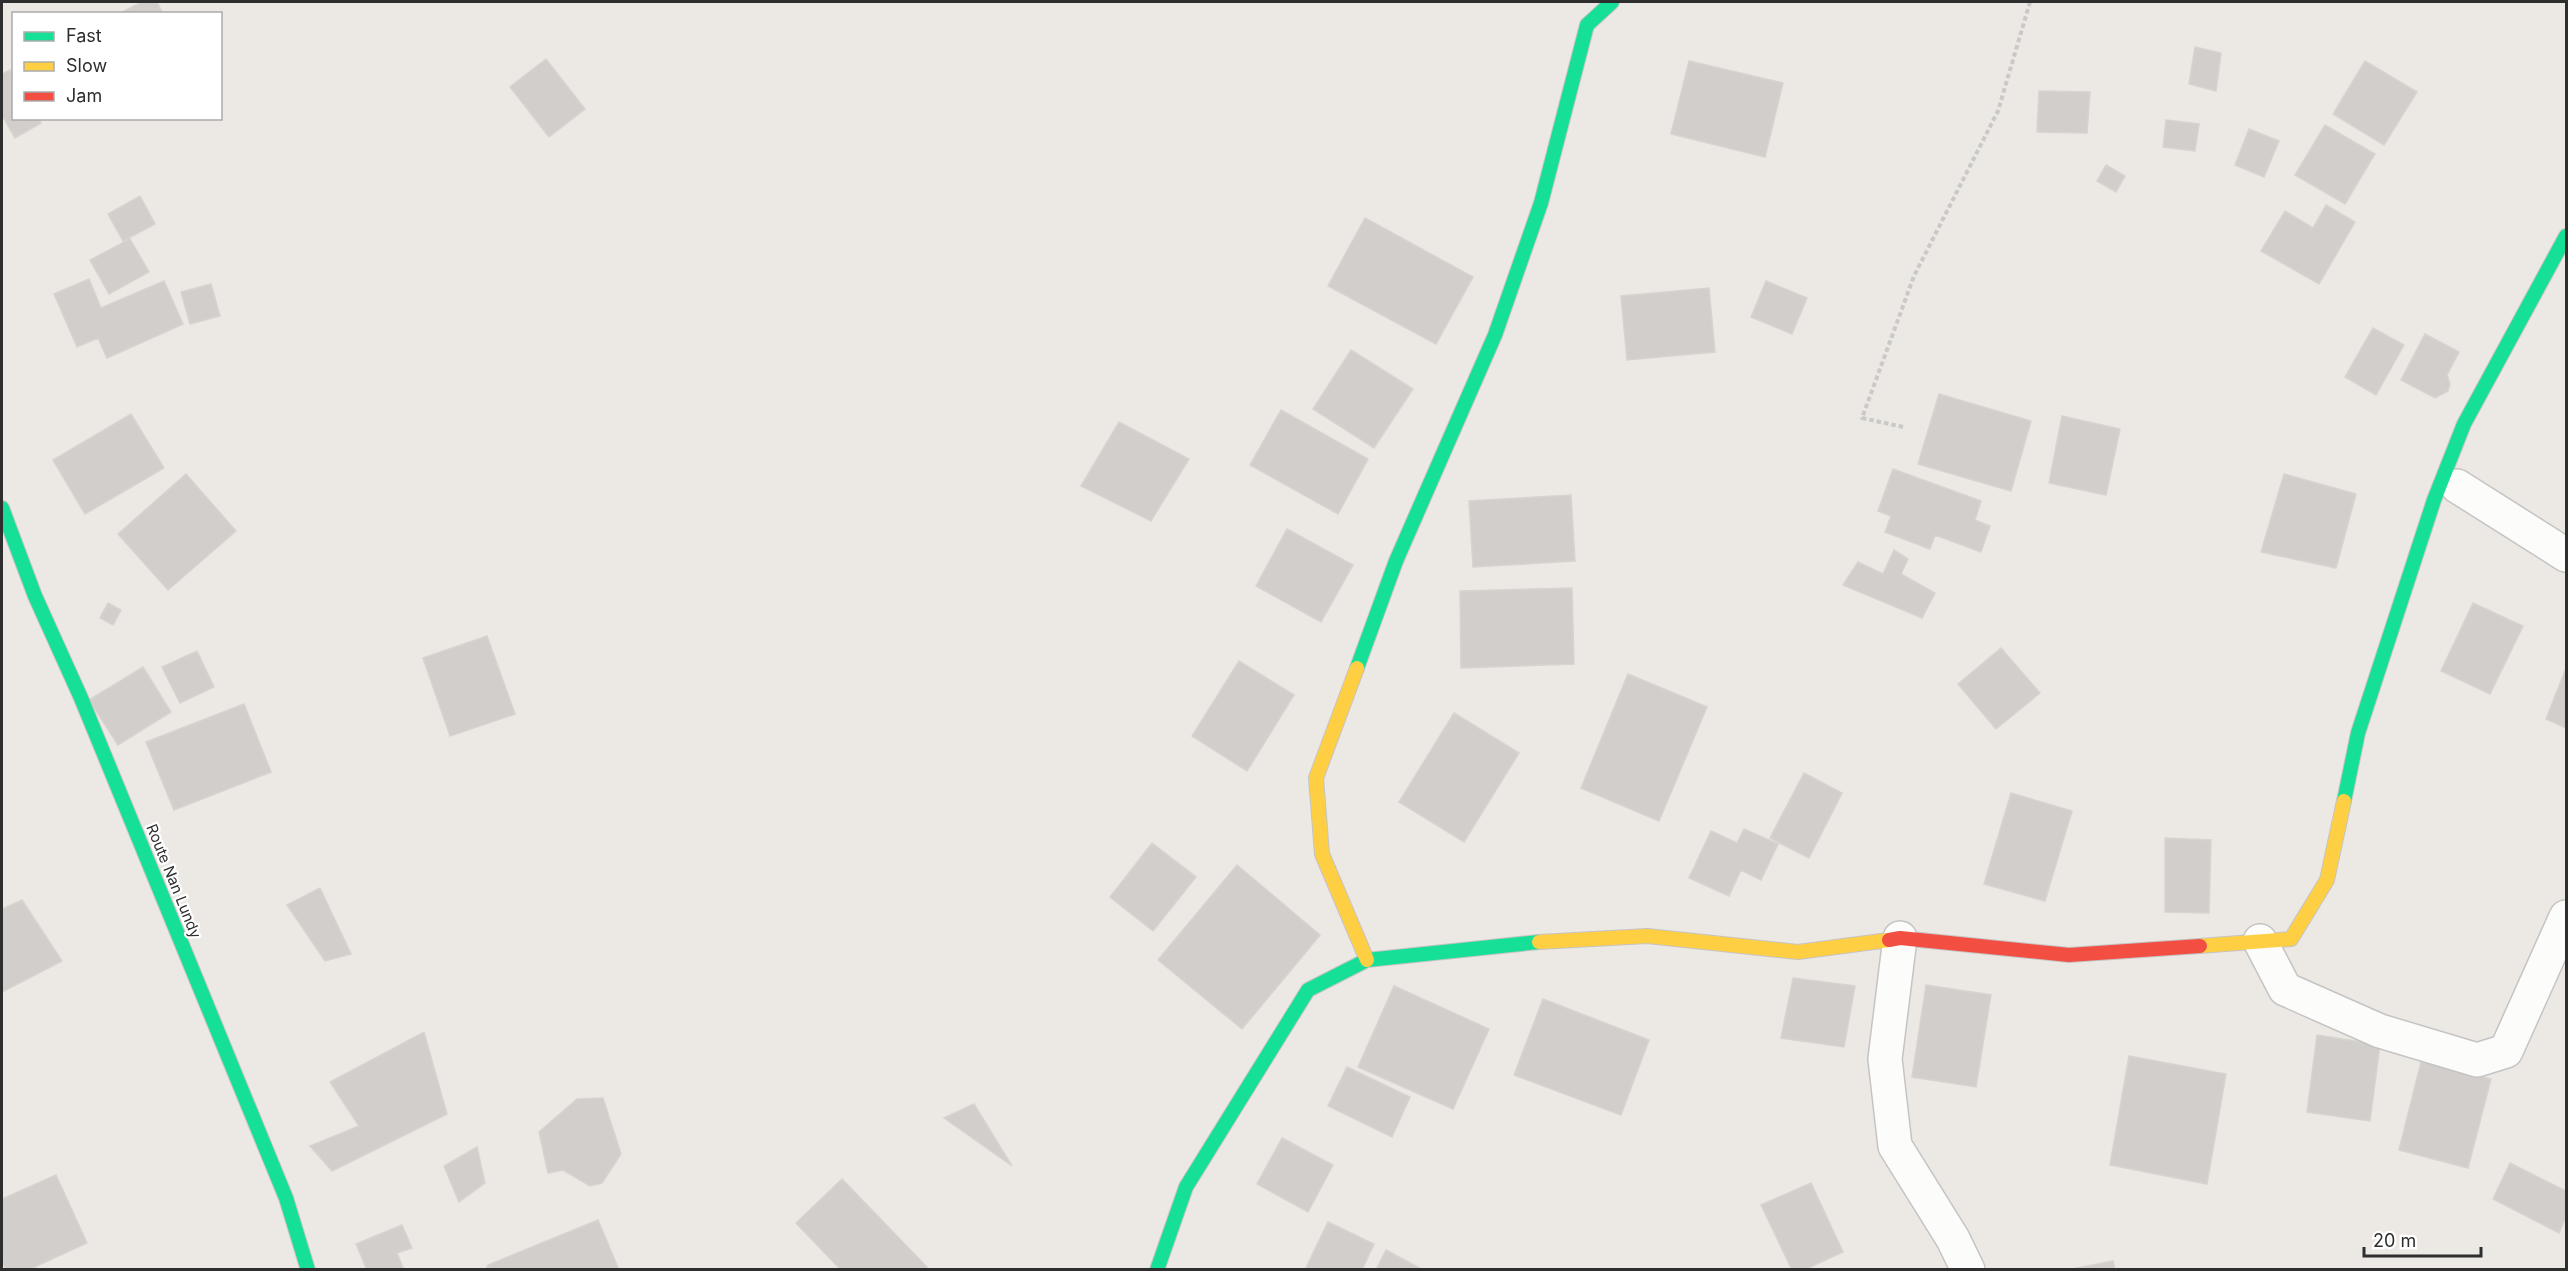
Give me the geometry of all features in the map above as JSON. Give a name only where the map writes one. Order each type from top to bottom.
[{"type":"street","points":[[1367,960],[1322,854],[1316,778],[1396,561],[1495,335],[1540,203],[1587,25],[1612,2]]},
{"type":"street","points":[[1157,1269],[1186,1187],[1308,990],[1367,960],[1500,944],[1647,936],[1798,951],[1900,939],[2069,955],[2291,939],[2327,880],[2358,733],[2434,500],[2464,424],[2566,236]]},
{"type":"street","points":[[2457,486],[2566,555]]},
{"type":"street","name":"Route Nan Lundy","points":[[2,508],[35,596],[81,698],[286,1198],[308,1269]]},
{"type":"street","points":[[2260,941],[2285,989],[2380,1031],[2477,1060],[2506,1051],[2566,917]]},
{"type":"street","points":[[1900,939],[1884,1059],[1895,1146],[1953,1239],[1968,1269]]},
{"type":"path","points":[[1903,427],[1862,418],[1914,276],[1998,111],[2030,2]]},
{"type":"building","points":[[142,2],[157,2],[162,12],[122,12]]},
{"type":"building","points":[[2195,47],[2221,53],[2216,91],[2189,84]]},
{"type":"building","points":[[546,59],[585,109],[549,137],[510,87]]},
{"type":"building","points":[[1689,61],[1783,83],[1765,157],[1671,134]]},
{"type":"building","points":[[2365,61],[2417,92],[2384,145],[2333,114]]},
{"type":"building","points":[[10,70],[12,74],[12,120],[39,120],[41,123],[15,138],[2,115],[2,74]]},
{"type":"building","points":[[2039,91],[2090,92],[2087,133],[2037,132]]},
{"type":"building","points":[[2166,120],[2199,124],[2195,151],[2163,147]]},
{"type":"building","points":[[2325,125],[2375,154],[2345,204],[2295,175]]},
{"type":"building","points":[[2249,129],[2279,141],[2264,177],[2235,165]]},
{"type":"building","points":[[2106,165],[2125,176],[2116,192],[2097,181]]},
{"type":"building","points":[[140,196],[155,224],[123,241],[108,214]]},
{"type":"building","points":[[2326,205],[2355,222],[2319,284],[2261,251],[2285,211],[2313,228]]},
{"type":"building","points":[[1365,218],[1473,277],[1436,344],[1328,286]]},
{"type":"building","points":[[130,239],[149,272],[109,294],[90,260]]},
{"type":"building","points":[[89,279],[101,308],[164,281],[183,324],[107,358],[98,338],[77,347],[54,294]]},
{"type":"building","points":[[1766,281],[1807,298],[1792,334],[1751,317]]},
{"type":"building","points":[[211,284],[220,316],[190,324],[181,292]]},
{"type":"building","points":[[1709,288],[1715,352],[1627,360],[1621,296]]},
{"type":"building","points":[[2373,328],[2404,345],[2376,395],[2345,377]]},
{"type":"building","points":[[2425,334],[2459,352],[2447,375],[2450,384],[2448,391],[2435,398],[2401,380]]},
{"type":"building","points":[[1351,350],[1413,389],[1374,448],[1313,409]]},
{"type":"building","points":[[1939,394],[2031,421],[2011,491],[1918,464]]},
{"type":"building","points":[[1281,410],[1368,459],[1338,514],[1250,465]]},
{"type":"building","points":[[131,414],[164,468],[85,514],[53,460]]},
{"type":"building","points":[[2062,416],[2120,429],[2106,495],[2049,483]]},
{"type":"building","points":[[1119,422],[1189,459],[1151,521],[1081,486]]},
{"type":"building","points":[[1893,469],[1981,501],[1975,520],[1990,526],[1981,552],[1935,535],[1930,549],[1885,532],[1891,516],[1878,511]]},
{"type":"building","points":[[186,474],[236,531],[168,590],[118,534]]},
{"type":"building","points":[[2284,474],[2356,494],[2336,568],[2261,552]]},
{"type":"building","points":[[1571,495],[1575,561],[1473,567],[1469,501]]},
{"type":"building","points":[[1287,529],[1353,565],[1321,622],[1256,586]]},
{"type":"building","points":[[1894,550],[1908,559],[1901,574],[1935,593],[1922,618],[1843,585],[1858,562],[1883,574]]},
{"type":"building","points":[[1572,588],[1574,664],[1461,668],[1460,591]]},
{"type":"building","points":[[108,603],[121,610],[113,625],[100,618]]},
{"type":"building","points":[[2473,603],[2523,626],[2490,694],[2441,671]]},
{"type":"building","points":[[487,636],[515,714],[450,736],[423,658]]},
{"type":"building","points":[[2001,648],[2040,693],[1996,729],[1958,684]]},
{"type":"building","points":[[197,651],[214,687],[180,703],[162,667]]},
{"type":"building","points":[[1239,661],[1294,695],[1247,771],[1192,736]]},
{"type":"building","points":[[143,667],[171,712],[118,745],[89,700]]},
{"type":"building","points":[[2566,668],[2566,728],[2546,719]]},
{"type":"building","points":[[1628,674],[1707,707],[1659,821],[1581,788]]},
{"type":"building","points":[[244,704],[271,772],[174,810],[146,742]]},
{"type":"building","points":[[1454,713],[1519,753],[1464,842],[1399,802]]},
{"type":"building","points":[[1804,773],[1842,793],[1809,858],[1770,838]]},
{"type":"building","points":[[2011,793],[2072,811],[2045,901],[1984,884]]},
{"type":"building","points":[[1744,829],[1778,844],[1761,880],[1741,870],[1729,896],[1689,878],[1711,831],[1737,843]]},
{"type":"building","points":[[2165,838],[2211,840],[2209,913],[2165,912]]},
{"type":"building","points":[[1152,843],[1196,877],[1153,931],[1110,897]]},
{"type":"building","points":[[1237,865],[1320,935],[1242,1029],[1158,960]]},
{"type":"building","points":[[320,888],[351,954],[325,961],[287,905]]},
{"type":"building","points":[[22,900],[62,961],[2,992],[2,909]]},
{"type":"building","points":[[1793,978],[1855,986],[1844,1047],[1781,1038]]},
{"type":"building","points":[[1926,985],[1991,995],[1976,1087],[1912,1077]]},
{"type":"building","points":[[1394,986],[1489,1029],[1453,1109],[1358,1067]]},
{"type":"building","points":[[1543,999],[1649,1040],[1621,1115],[1514,1075]]},
{"type":"building","points":[[424,1032],[447,1114],[332,1171],[310,1146],[359,1126],[330,1082]]},
{"type":"building","points":[[2317,1035],[2380,1045],[2370,1121],[2307,1112]]},
{"type":"building","points":[[2129,1056],[2226,1074],[2207,1184],[2110,1165]]},
{"type":"building","points":[[2421,1062],[2491,1079],[2468,1168],[2399,1150]]},
{"type":"building","points":[[1347,1067],[1410,1097],[1392,1137],[1328,1106]]},
{"type":"building","points":[[603,1098],[621,1154],[602,1183],[590,1186],[563,1170],[548,1173],[539,1132],[577,1099]]},
{"type":"building","points":[[974,1104],[1012,1166],[944,1118]]},
{"type":"building","points":[[1282,1138],[1333,1165],[1308,1212],[1257,1184]]},
{"type":"building","points":[[477,1147],[485,1183],[459,1202],[444,1166]]},
{"type":"building","points":[[2510,1163],[2566,1191],[2566,1217],[2559,1233],[2493,1199]]},
{"type":"building","points":[[56,1175],[87,1243],[28,1270],[6,1270],[2,1259],[2,1199]]},
{"type":"building","points":[[842,1179],[927,1267],[925,1270],[841,1270],[796,1223]]},
{"type":"building","points":[[1811,1183],[1843,1252],[1804,1270],[1792,1270],[1761,1205]]},
{"type":"building","points":[[598,1220],[619,1270],[486,1270],[488,1265]]},
{"type":"building","points":[[1328,1222],[1374,1244],[1362,1270],[1305,1270]]},
{"type":"building","points":[[402,1225],[412,1248],[397,1253],[404,1270],[367,1270],[356,1244]]},
{"type":"building","points":[[1386,1250],[1423,1270],[1376,1270]]},
{"type":"building","points":[[2113,1261],[2115,1270],[2072,1269]]},
{"type":"traffic: fast","points":[[1357,668],[1396,561],[1495,335],[1541,203],[1587,25],[1612,2]]},
{"type":"traffic: fast","points":[[2344,801],[2358,733],[2434,500],[2464,424],[2566,236]]},
{"type":"traffic: fast","points":[[2,508],[35,596],[81,698],[286,1198],[308,1270]]},
{"type":"traffic: fast","points":[[1157,1270],[1186,1187],[1308,990],[1367,960],[1539,942]]},
{"type":"traffic: slow","points":[[1357,668],[1316,778],[1322,854],[1367,960]]},
{"type":"traffic: slow","points":[[2200,946],[2291,939],[2327,880],[2344,801]]},
{"type":"traffic: slow","points":[[1539,942],[1647,936],[1798,952],[1889,940]]},
{"type":"traffic: jam","points":[[1889,940],[1900,938],[2069,955],[2200,946]]}]
